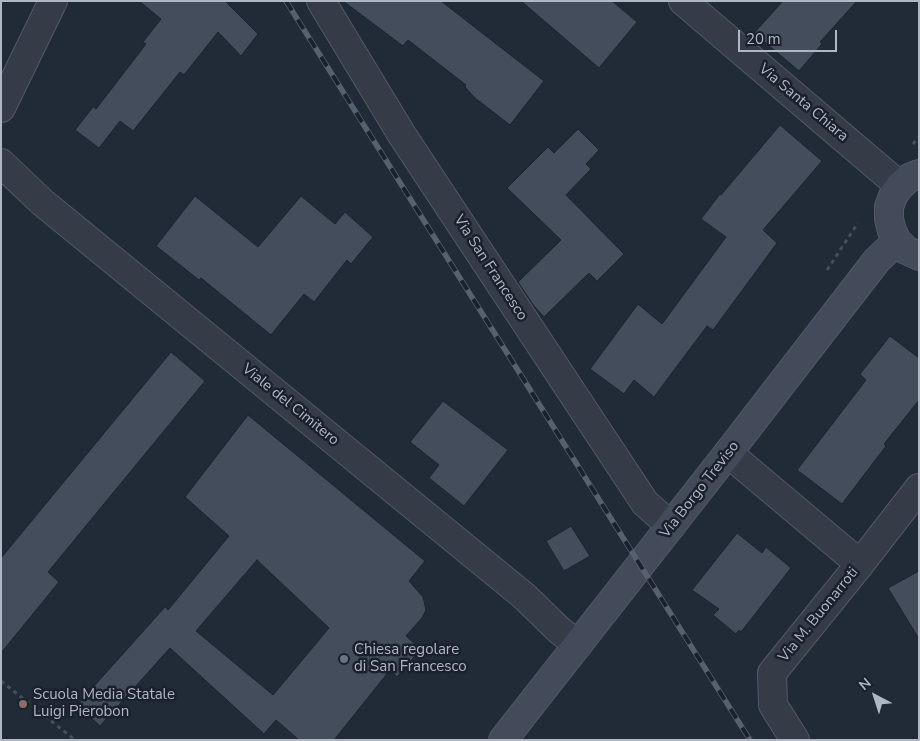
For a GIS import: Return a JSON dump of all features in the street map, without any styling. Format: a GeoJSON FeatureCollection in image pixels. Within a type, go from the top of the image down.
{"type":"FeatureCollection","features":[{"type":"Feature","properties":{"kind":"street"},"geometry":{"type":"LineString","coordinates":[[1,108],[53,1]]}},
{"type":"Feature","properties":{"kind":"street","name":"Via San Francesco"},"geometry":{"type":"LineString","coordinates":[[321,1],[402,135],[645,503],[671,526]]}},
{"type":"Feature","properties":{"kind":"street","name":"Via Santa Chiara"},"geometry":{"type":"LineString","coordinates":[[683,1],[902,178]]}},
{"type":"Feature","properties":{"kind":"street","name":"Viale del Cimitero"},"geometry":{"type":"LineString","coordinates":[[1,163],[42,202],[524,596],[559,630],[578,645]]}},
{"type":"Feature","properties":{"kind":"street","name":"Via Borgo Treviso"},"geometry":{"type":"LineString","coordinates":[[503,740],[877,260],[908,249],[892,231],[889,219],[889,207],[902,178]]}},
{"type":"Feature","properties":{"kind":"street","name":"Via M. Buonarroti"},"geometry":{"type":"LineString","coordinates":[[728,453],[860,564],[772,673],[774,705],[795,740]]}},
{"type":"Feature","properties":{"kind":"street"},"geometry":{"type":"LineString","coordinates":[[860,564],[919,488]]}},
{"type":"Feature","properties":{"kind":"path"},"geometry":{"type":"LineString","coordinates":[[902,178],[919,137]]}},
{"type":"Feature","properties":{"kind":"path"},"geometry":{"type":"LineString","coordinates":[[825,273],[862,216]]}},
{"type":"Feature","properties":{"kind":"path"},"geometry":{"type":"LineString","coordinates":[[1,681],[75,740]]}},
{"type":"Feature","properties":{"kind":"building"},"geometry":{"type":"Polygon","coordinates":[[[139,1],[225,1],[258,34],[241,56],[218,32],[184,75],[180,72],[133,131],[120,121],[99,148],[75,130],[93,107],[96,109],[146,44],[143,42],[161,19],[139,1]]]}},
{"type":"Feature","properties":{"kind":"building"},"geometry":{"type":"Polygon","coordinates":[[[343,1],[441,1],[544,81],[510,125],[475,98],[465,87],[466,85],[408,40],[403,46],[343,1]]]}},
{"type":"Feature","properties":{"kind":"building"},"geometry":{"type":"Polygon","coordinates":[[[521,1],[612,1],[637,22],[599,68],[521,1]]]}},
{"type":"Feature","properties":{"kind":"building"},"geometry":{"type":"Polygon","coordinates":[[[783,1],[857,1],[820,42],[822,44],[799,71],[754,33],[783,1]]]}},
{"type":"Feature","properties":{"kind":"building"},"geometry":{"type":"Polygon","coordinates":[[[780,125],[822,161],[763,230],[777,243],[713,330],[707,326],[654,397],[634,380],[624,394],[590,369],[638,304],[662,324],[726,237],[701,219],[720,194],[780,125]]]}},
{"type":"Feature","properties":{"kind":"building"},"geometry":{"type":"Polygon","coordinates":[[[578,129],[599,150],[586,164],[591,169],[566,195],[624,254],[597,281],[589,273],[544,317],[518,282],[561,240],[507,188],[548,147],[554,153],[578,129]]]}},
{"type":"Feature","properties":{"kind":"building"},"geometry":{"type":"Polygon","coordinates":[[[195,196],[258,247],[301,196],[335,224],[345,212],[373,237],[351,264],[347,260],[314,302],[304,294],[271,335],[201,278],[199,280],[156,246],[195,196]]]}},
{"type":"Feature","properties":{"kind":"building"},"geometry":{"type":"Polygon","coordinates":[[[890,336],[919,358],[919,400],[884,444],[886,446],[842,504],[797,470],[866,380],[860,374],[890,336]]]}},
{"type":"Feature","properties":{"kind":"building"},"geometry":{"type":"Polygon","coordinates":[[[171,352],[205,381],[48,572],[59,582],[1,653],[1,558],[171,352]]]}},
{"type":"Feature","properties":{"kind":"building"},"geometry":{"type":"Polygon","coordinates":[[[443,401],[508,450],[464,506],[429,478],[439,465],[410,442],[443,401]]]}},
{"type":"Feature","properties":{"kind":"building"},"geometry":{"type":"Polygon","coordinates":[[[248,415],[425,561],[409,581],[423,597],[426,610],[422,618],[406,636],[421,649],[397,677],[390,670],[334,740],[299,740],[276,720],[264,734],[170,648],[100,726],[77,705],[165,607],[168,610],[229,536],[185,497],[248,415]],[[257,560],[196,631],[273,695],[329,628],[257,560]]]}},
{"type":"Feature","properties":{"kind":"building"},"geometry":{"type":"Polygon","coordinates":[[[571,526],[590,556],[564,571],[546,541],[571,526]]]}},
{"type":"Feature","properties":{"kind":"building"},"geometry":{"type":"Polygon","coordinates":[[[737,533],[762,553],[766,547],[791,568],[741,632],[739,630],[736,634],[713,615],[719,609],[692,590],[737,533]]]}},
{"type":"Feature","properties":{"kind":"building"},"geometry":{"type":"Polygon","coordinates":[[[919,571],[919,639],[888,588],[919,571]]]}},
{"type":"Feature","properties":{"kind":"railway"},"geometry":{"type":"LineString","coordinates":[[286,1],[750,740]]}},
{"type":"Feature","properties":{"kind":"place","name":"Chiesa regolare di San Francesco"},"geometry":{"type":"Point","coordinates":[344,659]}},
{"type":"Feature","properties":{"kind":"place","name":"Scuola Media Statale Luigi Pierobon"},"geometry":{"type":"Point","coordinates":[23,704]}}]}
